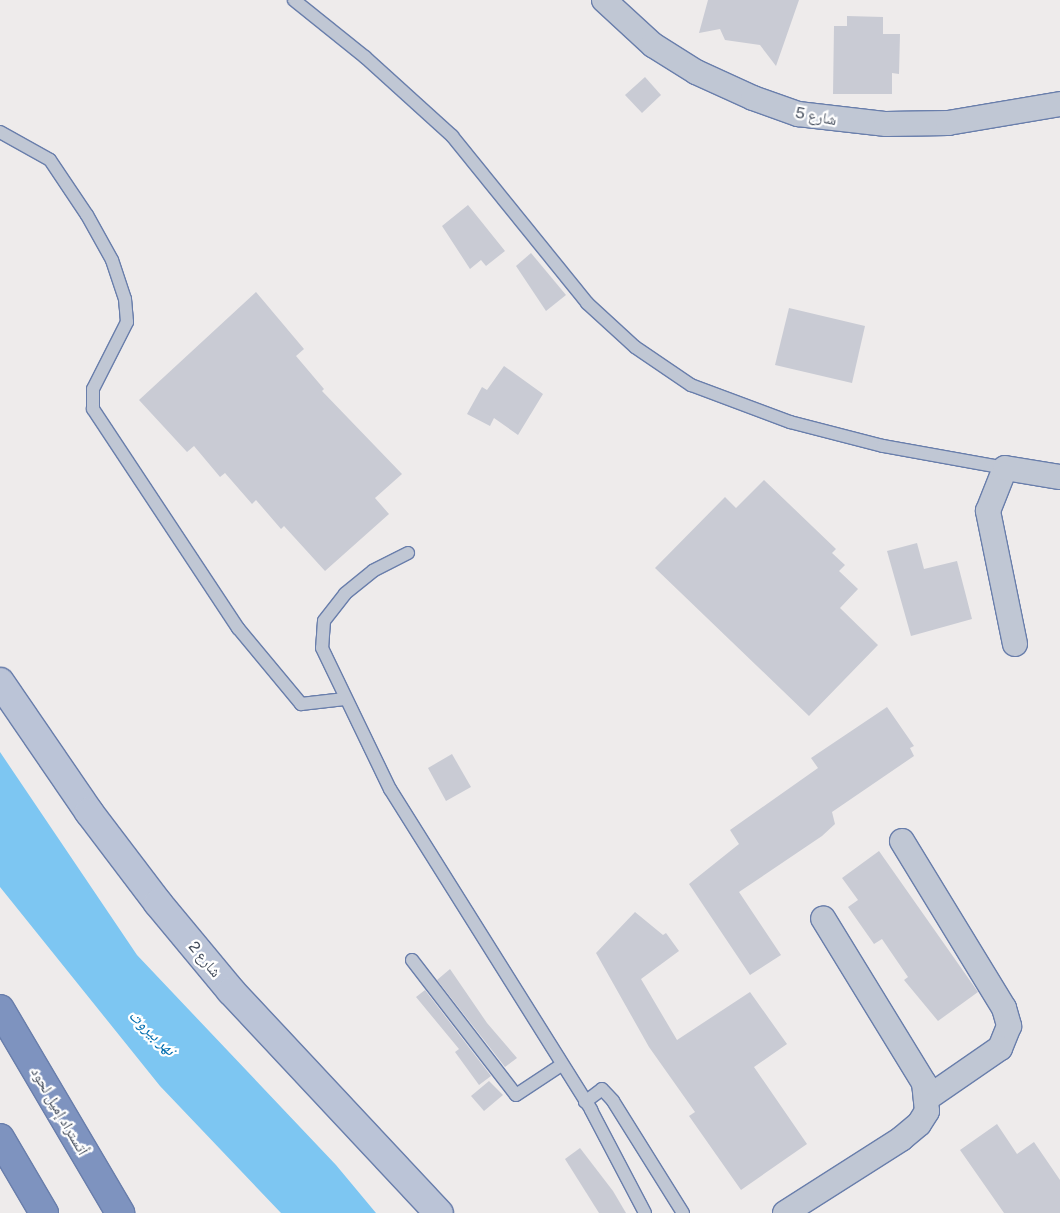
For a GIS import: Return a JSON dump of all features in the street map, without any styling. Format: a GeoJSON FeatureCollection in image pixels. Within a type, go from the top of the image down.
{"type":"FeatureCollection","features":[{"type":"Feature","properties":{"kind":"highway","name":"أتستراد إميل لحود"},"geometry":{"type":"LineString","coordinates":[[0,1010],[120,1213]]}},
{"type":"Feature","properties":{"kind":"highway"},"geometry":{"type":"LineString","coordinates":[[0,1138],[44,1213]]}},
{"type":"Feature","properties":{"kind":"street","name":"شارع 5"},"geometry":{"type":"LineString","coordinates":[[604,0],[653,45],[696,72],[753,98],[798,114],[886,124],[948,123],[1060,104]]}},
{"type":"Feature","properties":{"kind":"street"},"geometry":{"type":"LineString","coordinates":[[1015,644],[988,510],[1005,468],[1060,477]]}},
{"type":"Feature","properties":{"kind":"street","name":"شارع 2"},"geometry":{"type":"LineString","coordinates":[[0,682],[88,812],[158,903],[230,990],[439,1213]]}},
{"type":"Feature","properties":{"kind":"street"},"geometry":{"type":"LineString","coordinates":[[902,841],[1004,1008],[1009,1026],[1000,1048],[929,1097]]}},
{"type":"Feature","properties":{"kind":"street"},"geometry":{"type":"LineString","coordinates":[[785,1213],[901,1139],[919,1124],[927,1111],[929,1097],[924,1083],[823,918]]}},
{"type":"Feature","properties":{"kind":"lane"},"geometry":{"type":"LineString","coordinates":[[294,0],[365,57],[452,136],[587,303],[635,347],[683,380],[790,422],[883,446],[1005,468]]}},
{"type":"Feature","properties":{"kind":"lane"},"geometry":{"type":"LineString","coordinates":[[0,132],[50,160],[87,215],[112,260],[125,298],[127,322],[92,389],[93,409],[238,628],[301,704],[345,699]]}},
{"type":"Feature","properties":{"kind":"lane"},"geometry":{"type":"LineString","coordinates":[[408,553],[373,571],[345,594],[324,622],[322,648],[390,789],[560,1066],[585,1102],[645,1213]]}},
{"type":"Feature","properties":{"kind":"lane"},"geometry":{"type":"LineString","coordinates":[[412,960],[516,1094],[560,1066]]}},
{"type":"Feature","properties":{"kind":"lane"},"geometry":{"type":"LineString","coordinates":[[585,1102],[602,1089],[613,1100],[683,1213]]}},
{"type":"Feature","properties":{"kind":"water","name":"نهر بيروت"},"geometry":{"type":"Polygon","coordinates":[[[0,752],[137,955],[336,1165],[376,1213],[281,1213],[160,1086],[0,887],[0,752]]]}},
{"type":"Feature","properties":{"kind":"building"},"geometry":{"type":"Polygon","coordinates":[[[708,0],[799,0],[776,66],[760,45],[725,40],[720,29],[699,33],[708,0]]]}},
{"type":"Feature","properties":{"kind":"building"},"geometry":{"type":"Polygon","coordinates":[[[847,16],[883,17],[883,34],[900,34],[899,74],[892,73],[892,94],[833,94],[834,26],[847,26],[847,16]]]}},
{"type":"Feature","properties":{"kind":"building"},"geometry":{"type":"Polygon","coordinates":[[[645,77],[661,95],[642,113],[625,95],[645,77]]]}},
{"type":"Feature","properties":{"kind":"building"},"geometry":{"type":"Polygon","coordinates":[[[468,205],[505,251],[486,266],[481,260],[470,269],[442,226],[468,205]]]}},
{"type":"Feature","properties":{"kind":"building"},"geometry":{"type":"Polygon","coordinates":[[[531,253],[566,295],[546,311],[516,266],[531,253]]]}},
{"type":"Feature","properties":{"kind":"building"},"geometry":{"type":"Polygon","coordinates":[[[256,292],[304,349],[296,356],[324,389],[322,391],[402,474],[375,498],[389,514],[325,571],[284,526],[281,529],[256,500],[252,504],[225,473],[220,477],[194,446],[187,452],[139,400],[256,292]]]}},
{"type":"Feature","properties":{"kind":"building"},"geometry":{"type":"Polygon","coordinates":[[[789,308],[865,326],[852,383],[775,365],[789,308]]]}},
{"type":"Feature","properties":{"kind":"building"},"geometry":{"type":"Polygon","coordinates":[[[504,366],[543,394],[518,435],[494,418],[490,426],[467,414],[482,387],[487,390],[504,366]]]}},
{"type":"Feature","properties":{"kind":"building"},"geometry":{"type":"Polygon","coordinates":[[[764,480],[836,549],[832,553],[845,565],[839,571],[858,589],[840,608],[878,645],[809,716],[655,568],[725,497],[736,508],[764,480]]]}},
{"type":"Feature","properties":{"kind":"building"},"geometry":{"type":"Polygon","coordinates":[[[917,543],[924,569],[957,561],[972,619],[911,636],[887,551],[917,543]]]}},
{"type":"Feature","properties":{"kind":"building"},"geometry":{"type":"Polygon","coordinates":[[[887,707],[914,746],[910,748],[914,756],[832,812],[835,824],[822,836],[739,892],[781,955],[750,975],[689,884],[739,844],[730,830],[818,768],[811,758],[887,707]]]}},
{"type":"Feature","properties":{"kind":"building"},"geometry":{"type":"Polygon","coordinates":[[[452,754],[471,787],[446,801],[428,768],[452,754]]]}},
{"type":"Feature","properties":{"kind":"building"},"geometry":{"type":"Polygon","coordinates":[[[879,851],[978,992],[938,1021],[904,980],[908,977],[882,939],[874,944],[848,907],[858,900],[842,878],[879,851]]]}},
{"type":"Feature","properties":{"kind":"building"},"geometry":{"type":"Polygon","coordinates":[[[635,912],[663,935],[666,933],[679,951],[641,979],[677,1040],[750,992],[787,1044],[754,1067],[807,1144],[741,1190],[689,1116],[695,1112],[649,1047],[596,953],[635,912]]]}},
{"type":"Feature","properties":{"kind":"building"},"geometry":{"type":"Polygon","coordinates":[[[450,969],[487,1023],[517,1058],[505,1067],[437,980],[450,969]]]}},
{"type":"Feature","properties":{"kind":"building"},"geometry":{"type":"Polygon","coordinates":[[[425,990],[491,1076],[479,1085],[455,1052],[459,1049],[416,997],[425,990]]]}},
{"type":"Feature","properties":{"kind":"building"},"geometry":{"type":"Polygon","coordinates":[[[489,1081],[503,1095],[484,1111],[471,1096],[489,1081]]]}},
{"type":"Feature","properties":{"kind":"building"},"geometry":{"type":"Polygon","coordinates":[[[997,1124],[1017,1154],[1034,1142],[1060,1180],[1060,1213],[1004,1213],[960,1150],[997,1124]]]}},
{"type":"Feature","properties":{"kind":"building"},"geometry":{"type":"Polygon","coordinates":[[[580,1148],[613,1191],[626,1213],[599,1213],[565,1159],[580,1148]]]}}]}
